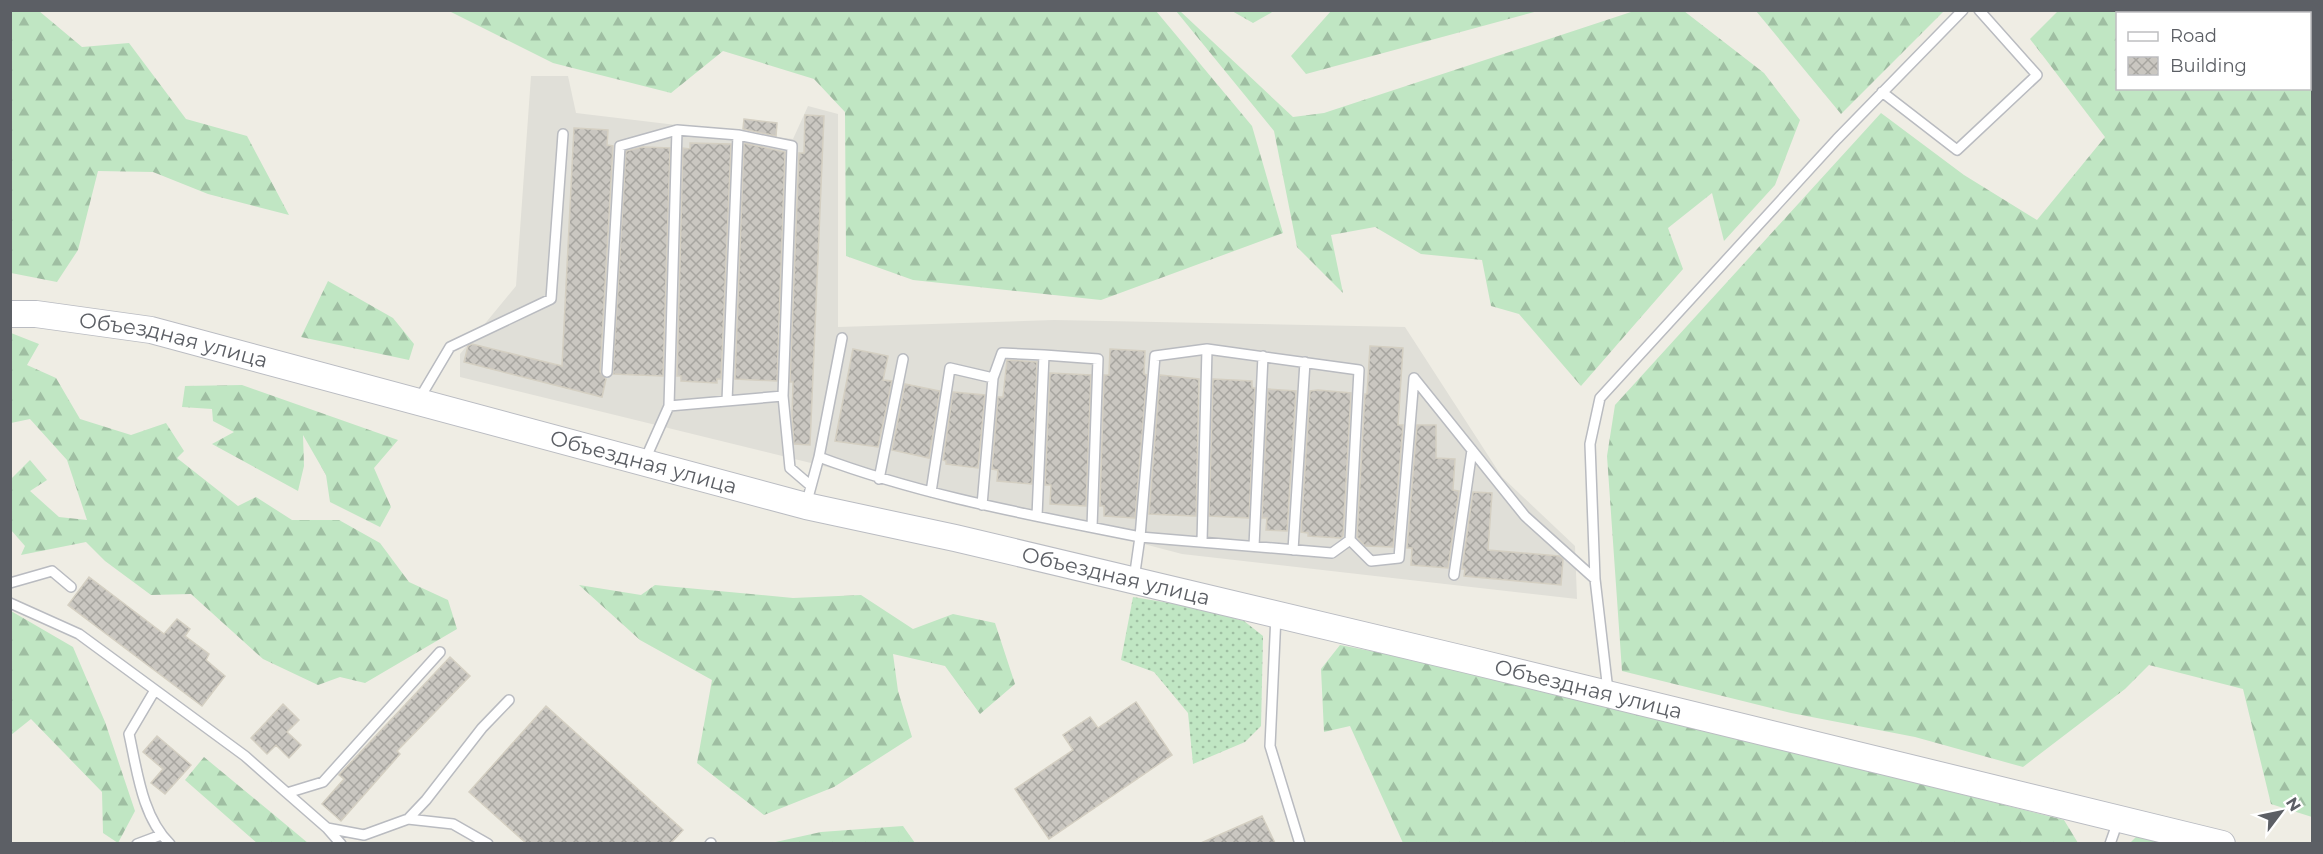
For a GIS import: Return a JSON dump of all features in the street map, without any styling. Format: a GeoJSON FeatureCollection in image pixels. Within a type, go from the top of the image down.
{"type":"FeatureCollection","features":[{"type":"Feature","properties":{"kind":"main road","name":"Объездная улица"},"geometry":{"type":"LineString","coordinates":[[10,314],[36,314],[152,330],[643,464],[809,496],[1134,581],[2222,843]]}},
{"type":"Feature","properties":{"kind":"lane"},"geometry":{"type":"LineString","coordinates":[[1608,695],[1595,579],[1590,444],[1600,398],[1882,92],[1963,10]]}},
{"type":"Feature","properties":{"kind":"lane"},"geometry":{"type":"LineString","coordinates":[[1882,92],[1957,150],[2037,75],[1979,10]]}},
{"type":"Feature","properties":{"kind":"lane"},"geometry":{"type":"LineString","coordinates":[[643,464],[669,406],[677,130]]}},
{"type":"Feature","properties":{"kind":"lane"},"geometry":{"type":"LineString","coordinates":[[607,372],[620,146],[677,130],[738,135],[792,146],[783,396],[790,468],[809,496]]}},
{"type":"Feature","properties":{"kind":"lane"},"geometry":{"type":"LineString","coordinates":[[417,402],[450,347],[551,299],[563,134]]}},
{"type":"Feature","properties":{"kind":"lane"},"geometry":{"type":"LineString","coordinates":[[727,401],[738,135]]}},
{"type":"Feature","properties":{"kind":"lane"},"geometry":{"type":"LineString","coordinates":[[809,496],[819,457],[842,338]]}},
{"type":"Feature","properties":{"kind":"lane"},"geometry":{"type":"LineString","coordinates":[[1134,581],[1140,537],[1155,356],[1207,349],[1359,370],[1350,540],[1371,561],[1399,558],[1414,378],[1525,516],[1595,579]]}},
{"type":"Feature","properties":{"kind":"lane"},"geometry":{"type":"LineString","coordinates":[[1202,542],[1207,349]]}},
{"type":"Feature","properties":{"kind":"lane"},"geometry":{"type":"LineString","coordinates":[[982,505],[993,378],[1002,353],[1098,359],[1092,527]]}},
{"type":"Feature","properties":{"kind":"lane"},"geometry":{"type":"LineString","coordinates":[[1037,516],[1044,355]]}},
{"type":"Feature","properties":{"kind":"lane"},"geometry":{"type":"LineString","coordinates":[[1254,546],[1263,356]]}},
{"type":"Feature","properties":{"kind":"lane"},"geometry":{"type":"LineString","coordinates":[[879,479],[903,359]]}},
{"type":"Feature","properties":{"kind":"lane"},"geometry":{"type":"LineString","coordinates":[[1293,550],[1305,362]]}},
{"type":"Feature","properties":{"kind":"lane"},"geometry":{"type":"LineString","coordinates":[[931,492],[950,368],[993,378]]}},
{"type":"Feature","properties":{"kind":"lane"},"geometry":{"type":"LineString","coordinates":[[669,406],[783,396]]}},
{"type":"Feature","properties":{"kind":"lane"},"geometry":{"type":"LineString","coordinates":[[1455,575],[1472,450]]}},
{"type":"Feature","properties":{"kind":"lane"},"geometry":{"type":"LineString","coordinates":[[819,457],[879,479],[982,505],[1140,537],[1332,553],[1350,540]]}},
{"type":"Feature","properties":{"kind":"lane"},"geometry":{"type":"LineString","coordinates":[[10,583],[52,571],[71,587]]}},
{"type":"Feature","properties":{"kind":"lane"},"geometry":{"type":"LineString","coordinates":[[10,603],[79,634],[245,756],[327,828],[340,843]]}},
{"type":"Feature","properties":{"kind":"lane"},"geometry":{"type":"LineString","coordinates":[[1276,615],[1270,746],[1300,843]]}},
{"type":"Feature","properties":{"kind":"lane"},"geometry":{"type":"LineString","coordinates":[[287,793],[323,782],[440,652]]}},
{"type":"Feature","properties":{"kind":"lane"},"geometry":{"type":"LineString","coordinates":[[155,690],[129,734],[142,791],[161,835],[170,843]]}},
{"type":"Feature","properties":{"kind":"lane"},"geometry":{"type":"LineString","coordinates":[[327,828],[364,835],[408,819],[426,801],[482,728],[509,700]]}},
{"type":"Feature","properties":{"kind":"lane"},"geometry":{"type":"LineString","coordinates":[[408,819],[453,824],[488,843]]}},
{"type":"Feature","properties":{"kind":"lane"},"geometry":{"type":"LineString","coordinates":[[2110,843],[2118,819]]}},
{"type":"Feature","properties":{"kind":"lane"},"geometry":{"type":"LineString","coordinates":[[137,843],[161,835]]}},
{"type":"Feature","properties":{"kind":"shaded area"},"geometry":{"type":"Polygon","coordinates":[[[531,76],[568,76],[576,113],[793,139],[808,106],[838,114],[838,327],[1054,320],[1405,327],[1502,477],[1575,546],[1577,599],[1182,554],[1037,516],[982,505],[460,377],[460,354],[516,286],[531,76]]]}},
{"type":"Feature","properties":{"kind":"green space"},"geometry":{"type":"Polygon","coordinates":[[[10,11],[39,11],[82,47],[129,43],[186,119],[247,136],[289,215],[208,194],[153,172],[98,171],[78,250],[57,282],[11,273],[10,11]]]}},
{"type":"Feature","properties":{"kind":"green space"},"geometry":{"type":"Polygon","coordinates":[[[449,11],[1156,11],[1252,126],[1283,233],[1101,300],[913,280],[846,256],[845,112],[814,79],[723,51],[671,93],[553,63],[449,11]]]}},
{"type":"Feature","properties":{"kind":"green space"},"geometry":{"type":"Polygon","coordinates":[[[1176,11],[1180,11],[1293,117],[1324,113],[1634,11],[1684,11],[1764,73],[1800,120],[1775,185],[1724,241],[1712,193],[1668,228],[1683,269],[1581,386],[1519,314],[1491,306],[1482,260],[1421,254],[1375,227],[1331,235],[1343,293],[1297,247],[1274,131],[1176,11]]]}},
{"type":"Feature","properties":{"kind":"green space"},"geometry":{"type":"Polygon","coordinates":[[[1232,11],[1274,11],[1253,23],[1232,11]]]}},
{"type":"Feature","properties":{"kind":"green space"},"geometry":{"type":"Polygon","coordinates":[[[1331,11],[1538,11],[1306,74],[1291,56],[1331,11]]]}},
{"type":"Feature","properties":{"kind":"green space"},"geometry":{"type":"Polygon","coordinates":[[[1756,11],[1944,11],[1841,114],[1756,11]]]}},
{"type":"Feature","properties":{"kind":"green space"},"geometry":{"type":"Polygon","coordinates":[[[2058,11],[2312,11],[2312,817],[2271,804],[2243,689],[2149,665],[2125,689],[2023,767],[1915,737],[1791,713],[1622,671],[1607,456],[1615,405],[1881,113],[1964,175],[2037,220],[2105,137],[2030,39],[2058,11]]]}},
{"type":"Feature","properties":{"kind":"green space"},"geometry":{"type":"Polygon","coordinates":[[[328,281],[393,318],[414,344],[409,360],[301,337],[328,281]]]}},
{"type":"Feature","properties":{"kind":"green space"},"geometry":{"type":"Polygon","coordinates":[[[11,333],[39,344],[27,365],[56,378],[80,419],[131,435],[166,423],[184,451],[177,458],[238,506],[256,497],[292,520],[339,520],[380,543],[409,582],[448,600],[457,629],[365,683],[340,677],[318,685],[263,659],[191,594],[151,595],[105,561],[86,542],[21,555],[25,546],[11,530],[11,479],[30,460],[47,480],[30,491],[59,517],[87,520],[67,460],[30,419],[11,423],[11,333]]]}},
{"type":"Feature","properties":{"kind":"green space"},"geometry":{"type":"Polygon","coordinates":[[[242,385],[398,440],[374,468],[391,507],[380,527],[330,502],[326,475],[303,435],[304,466],[298,491],[212,444],[234,432],[213,421],[212,409],[182,407],[185,386],[242,385]]]}},
{"type":"Feature","properties":{"kind":"green space"},"geometry":{"type":"Polygon","coordinates":[[[579,585],[641,595],[655,585],[793,598],[861,595],[913,629],[953,614],[995,623],[1015,684],[980,714],[945,666],[893,654],[898,691],[912,737],[834,787],[764,815],[697,763],[712,680],[640,640],[579,585]]]}},
{"type":"Feature","properties":{"kind":"green space"},"geometry":{"type":"Polygon","coordinates":[[[1133,597],[1188,606],[1244,621],[1263,636],[1261,726],[1245,742],[1193,764],[1188,713],[1154,672],[1121,660],[1133,597]]]}},
{"type":"Feature","properties":{"kind":"green space"},"geometry":{"type":"Polygon","coordinates":[[[11,611],[73,647],[105,722],[135,811],[118,843],[103,833],[102,792],[31,719],[11,735],[11,611]]]}},
{"type":"Feature","properties":{"kind":"green space"},"geometry":{"type":"Polygon","coordinates":[[[1340,645],[1479,672],[2064,820],[2078,843],[1403,843],[1350,726],[1324,732],[1321,669],[1340,645]]]}},
{"type":"Feature","properties":{"kind":"green space"},"geometry":{"type":"Polygon","coordinates":[[[204,757],[308,843],[257,843],[185,780],[204,757]]]}},
{"type":"Feature","properties":{"kind":"green space"},"geometry":{"type":"Polygon","coordinates":[[[903,826],[915,843],[771,843],[821,832],[903,826]]]}},
{"type":"Feature","properties":{"kind":"green space"},"geometry":{"type":"Polygon","coordinates":[[[2147,826],[2206,844],[2129,844],[2147,826]]]}},
{"type":"Feature","properties":{"kind":"building"},"geometry":{"type":"Polygon","coordinates":[[[805,115],[824,116],[810,445],[794,444],[793,382],[790,382],[799,153],[804,153],[805,115]]]}},
{"type":"Feature","properties":{"kind":"building"},"geometry":{"type":"Polygon","coordinates":[[[744,119],[777,123],[776,136],[743,129],[744,119]]]}},
{"type":"Feature","properties":{"kind":"building"},"geometry":{"type":"Polygon","coordinates":[[[574,128],[608,130],[607,145],[613,146],[600,372],[606,379],[602,397],[464,362],[468,346],[472,344],[562,366],[574,128]]]}},
{"type":"Feature","properties":{"kind":"building"},"geometry":{"type":"Polygon","coordinates":[[[690,143],[731,144],[721,379],[717,379],[717,383],[681,381],[681,376],[677,376],[683,148],[690,149],[690,143]]]}},
{"type":"Feature","properties":{"kind":"building"},"geometry":{"type":"Polygon","coordinates":[[[744,143],[785,152],[777,381],[735,379],[744,143]]]}},
{"type":"Feature","properties":{"kind":"building"},"geometry":{"type":"Polygon","coordinates":[[[643,147],[670,148],[663,376],[613,374],[626,151],[643,147]]]}},
{"type":"Feature","properties":{"kind":"building"},"geometry":{"type":"Polygon","coordinates":[[[1370,346],[1403,348],[1398,425],[1403,425],[1393,547],[1365,546],[1357,537],[1370,346]]]}},
{"type":"Feature","properties":{"kind":"building"},"geometry":{"type":"Polygon","coordinates":[[[853,349],[888,356],[883,380],[892,381],[878,447],[835,441],[853,349]]]}},
{"type":"Feature","properties":{"kind":"building"},"geometry":{"type":"Polygon","coordinates":[[[1110,349],[1145,351],[1144,374],[1147,375],[1135,518],[1104,516],[1104,506],[1100,506],[1104,375],[1109,375],[1110,349]]]}},
{"type":"Feature","properties":{"kind":"building"},"geometry":{"type":"Polygon","coordinates":[[[1007,360],[1037,362],[1032,484],[997,481],[998,470],[992,469],[998,397],[1003,397],[1007,360]]]}},
{"type":"Feature","properties":{"kind":"building"},"geometry":{"type":"Polygon","coordinates":[[[1050,373],[1091,375],[1086,506],[1050,504],[1051,485],[1045,485],[1050,373]]]}},
{"type":"Feature","properties":{"kind":"building"},"geometry":{"type":"Polygon","coordinates":[[[1160,375],[1199,379],[1196,516],[1149,514],[1160,375]]]}},
{"type":"Feature","properties":{"kind":"building"},"geometry":{"type":"Polygon","coordinates":[[[1213,379],[1252,381],[1252,388],[1255,388],[1249,518],[1209,516],[1213,379]]]}},
{"type":"Feature","properties":{"kind":"building"},"geometry":{"type":"Polygon","coordinates":[[[905,384],[940,391],[929,458],[892,450],[905,384]]]}},
{"type":"Feature","properties":{"kind":"building"},"geometry":{"type":"Polygon","coordinates":[[[1268,389],[1296,391],[1287,531],[1266,530],[1267,518],[1262,518],[1268,389]]]}},
{"type":"Feature","properties":{"kind":"building"},"geometry":{"type":"Polygon","coordinates":[[[1310,391],[1351,393],[1343,536],[1341,538],[1308,536],[1308,533],[1301,532],[1310,391]]]}},
{"type":"Feature","properties":{"kind":"building"},"geometry":{"type":"Polygon","coordinates":[[[953,392],[985,395],[978,468],[946,464],[943,460],[953,392]]]}},
{"type":"Feature","properties":{"kind":"building"},"geometry":{"type":"Polygon","coordinates":[[[1417,425],[1436,425],[1436,458],[1455,459],[1453,490],[1459,491],[1448,568],[1411,565],[1412,548],[1407,548],[1417,425]]]}},
{"type":"Feature","properties":{"kind":"building"},"geometry":{"type":"Polygon","coordinates":[[[1473,492],[1492,493],[1488,550],[1559,556],[1563,559],[1561,585],[1464,576],[1465,569],[1462,569],[1473,492]]]}},
{"type":"Feature","properties":{"kind":"building"},"geometry":{"type":"Polygon","coordinates":[[[89,577],[164,634],[177,619],[190,629],[185,636],[209,654],[206,660],[225,676],[202,706],[68,605],[89,577]]]}},
{"type":"Feature","properties":{"kind":"building"},"geometry":{"type":"Polygon","coordinates":[[[450,657],[470,676],[397,751],[400,754],[341,821],[322,804],[344,779],[339,775],[450,657]]]}},
{"type":"Feature","properties":{"kind":"building"},"geometry":{"type":"Polygon","coordinates":[[[1136,702],[1172,755],[1049,839],[1015,789],[1073,750],[1063,735],[1090,717],[1098,728],[1136,702]]]}},
{"type":"Feature","properties":{"kind":"building"},"geometry":{"type":"Polygon","coordinates":[[[283,704],[299,720],[287,732],[301,745],[289,758],[276,745],[267,754],[251,738],[283,704]]]}},
{"type":"Feature","properties":{"kind":"building"},"geometry":{"type":"Polygon","coordinates":[[[546,706],[683,830],[671,843],[526,843],[469,792],[546,706]]]}},
{"type":"Feature","properties":{"kind":"building"},"geometry":{"type":"Polygon","coordinates":[[[157,736],[191,765],[165,794],[151,783],[163,769],[143,752],[157,736]]]}},
{"type":"Feature","properties":{"kind":"building"},"geometry":{"type":"Polygon","coordinates":[[[1262,816],[1275,843],[1201,843],[1262,816]]]}}]}
